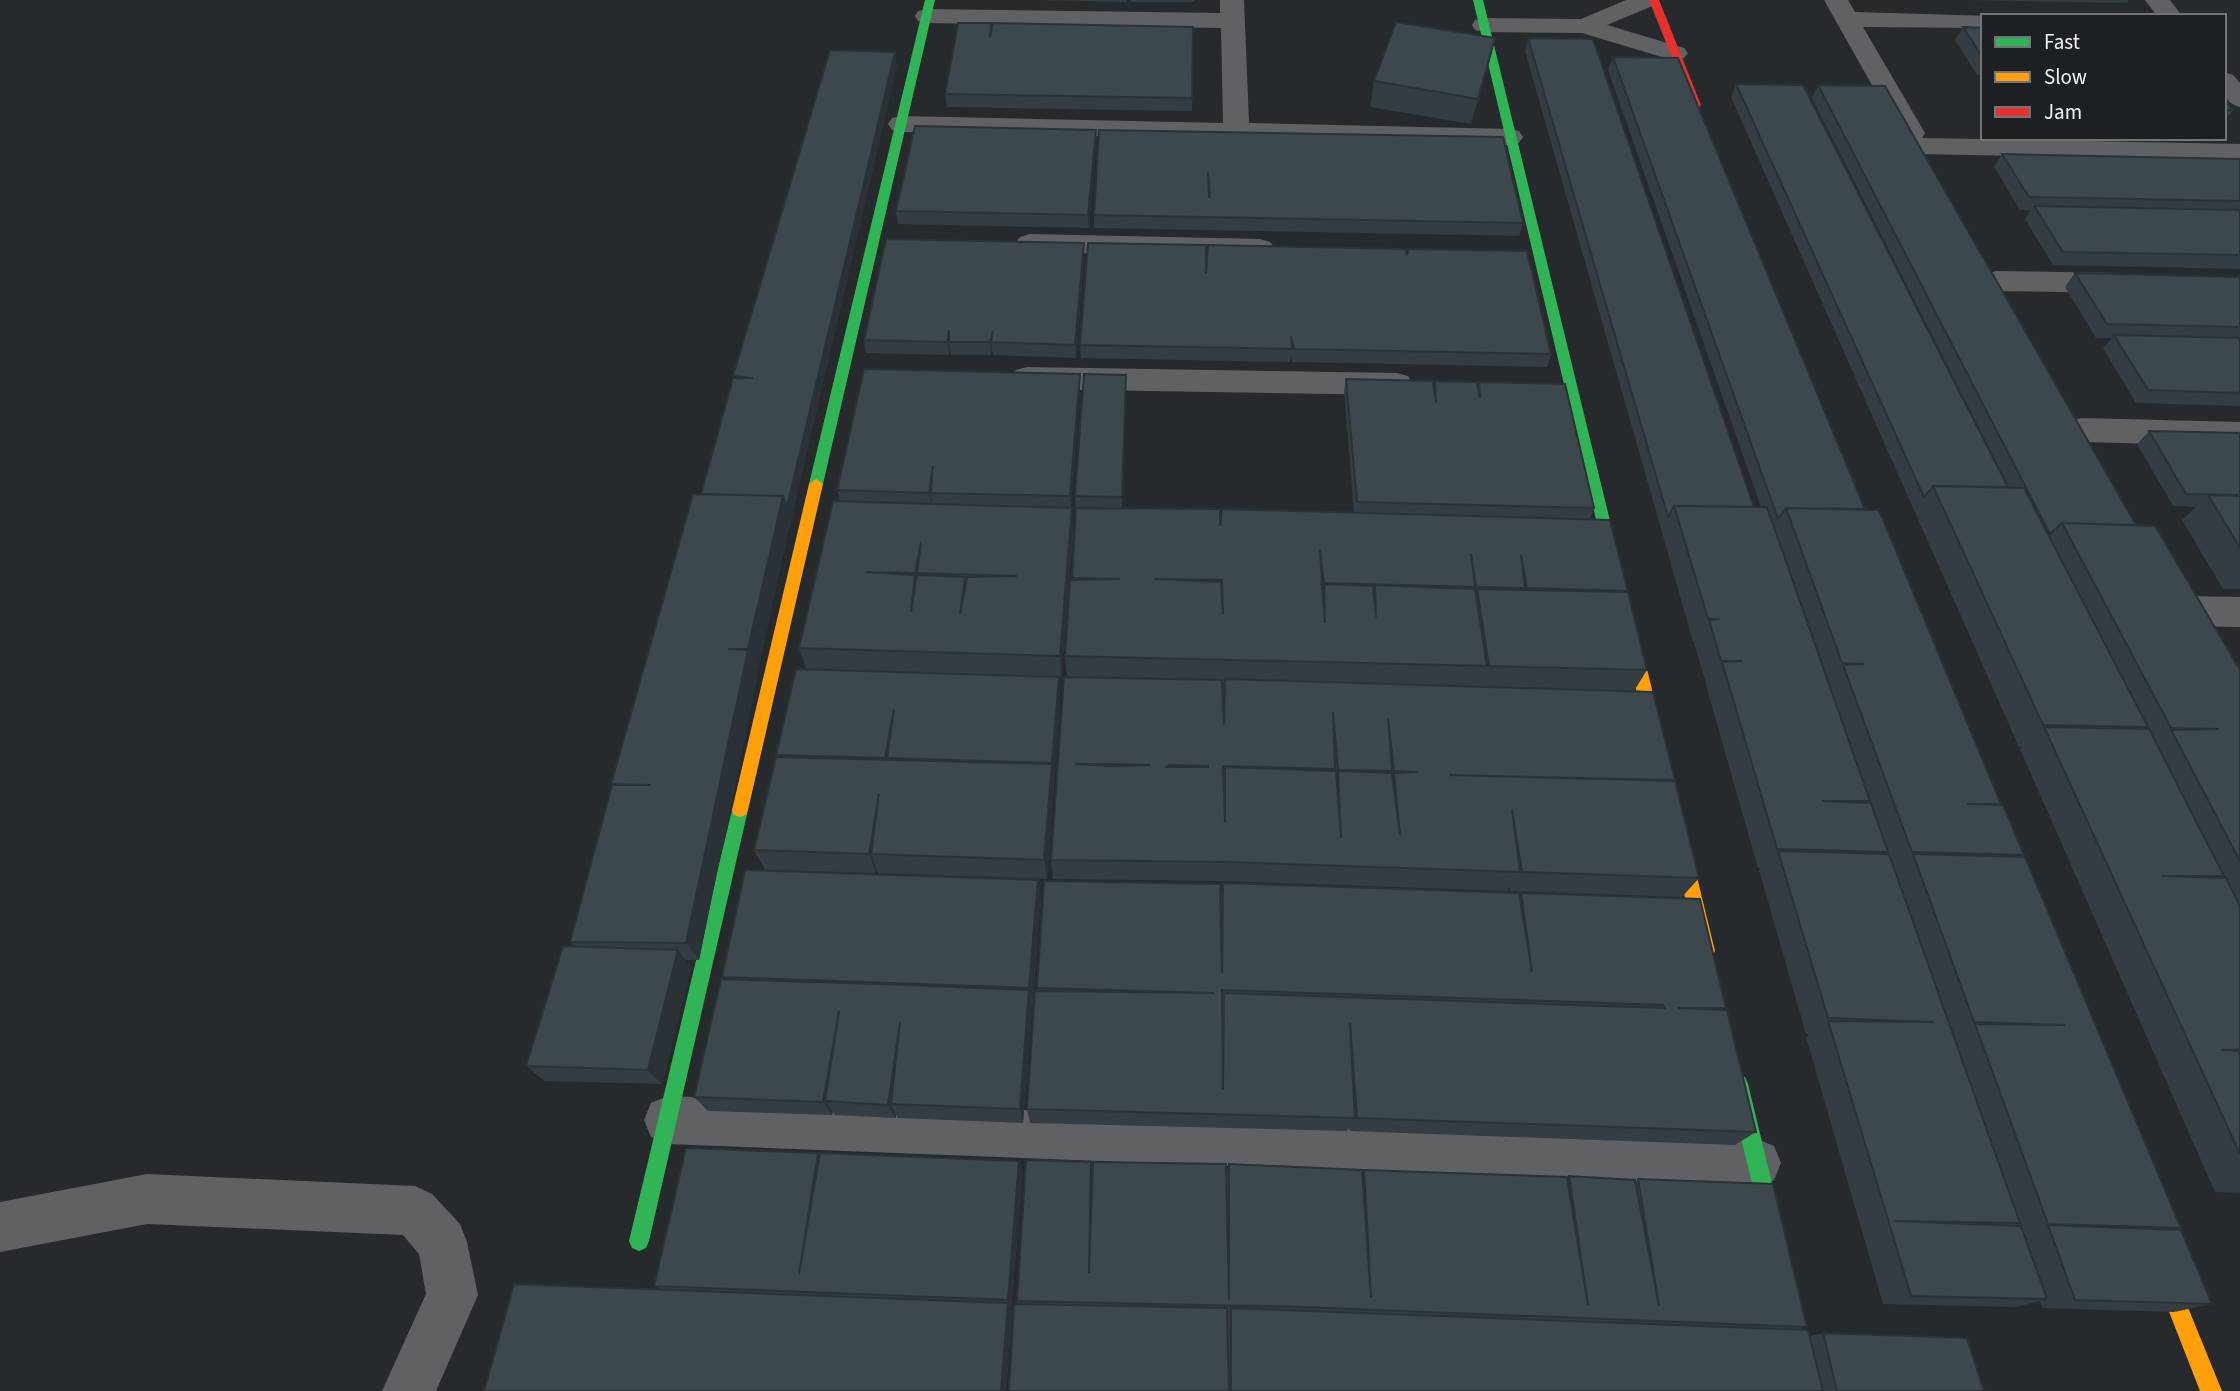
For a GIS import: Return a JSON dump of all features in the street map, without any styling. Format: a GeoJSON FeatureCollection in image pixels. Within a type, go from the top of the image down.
{"type":"FeatureCollection","features":[{"type":"Feature","properties":{"kind":"street"},"geometry":{"type":"LineString","coordinates":[[1478,0],[1510,137],[1525,253],[1591,528],[1618,582]]}},
{"type":"Feature","properties":{"kind":"street"},"geometry":{"type":"LineString","coordinates":[[1584,26],[1647,0]]}},
{"type":"Feature","properties":{"kind":"street"},"geometry":{"type":"LineString","coordinates":[[1654,0],[1701,118]]}},
{"type":"Feature","properties":{"kind":"street"},"geometry":{"type":"LineString","coordinates":[[2157,0],[2168,14]]}},
{"type":"Feature","properties":{"kind":"street"},"geometry":{"type":"LineString","coordinates":[[639,1241],[724,878],[786,678],[826,509],[888,241],[901,124],[929,8],[1232,10],[1236,131]]}},
{"type":"Feature","properties":{"kind":"street"},"geometry":{"type":"LineString","coordinates":[[1841,9],[1981,21]]}},
{"type":"Feature","properties":{"kind":"street"},"geometry":{"type":"LineString","coordinates":[[1841,9],[1938,180]]}},
{"type":"Feature","properties":{"kind":"street"},"geometry":{"type":"LineString","coordinates":[[1484,25],[1584,26],[1675,53]]}},
{"type":"Feature","properties":{"kind":"street"},"geometry":{"type":"LineString","coordinates":[[2226,82],[2240,99]]}},
{"type":"Feature","properties":{"kind":"street"},"geometry":{"type":"LineString","coordinates":[[901,124],[1510,137]]}},
{"type":"Feature","properties":{"kind":"street"},"geometry":{"type":"LineString","coordinates":[[1919,146],[2240,152]]}},
{"type":"Feature","properties":{"kind":"street"},"geometry":{"type":"LineString","coordinates":[[999,243],[1290,248]]}},
{"type":"Feature","properties":{"kind":"street"},"geometry":{"type":"LineString","coordinates":[[2015,315],[1989,269],[2145,283]]}},
{"type":"Feature","properties":{"kind":"street"},"geometry":{"type":"LineString","coordinates":[[993,378],[1420,384]]}},
{"type":"Feature","properties":{"kind":"street"},"geometry":{"type":"LineString","coordinates":[[2081,430],[2240,434]]}},
{"type":"Feature","properties":{"kind":"street"},"geometry":{"type":"LineString","coordinates":[[2203,644],[2177,599],[2240,612]]}},
{"type":"Feature","properties":{"kind":"street"},"geometry":{"type":"LineString","coordinates":[[1624,608],[1660,756]]}},
{"type":"Feature","properties":{"kind":"street"},"geometry":{"type":"LineString","coordinates":[[1605,700],[1646,701]]}},
{"type":"Feature","properties":{"kind":"street"},"geometry":{"type":"LineString","coordinates":[[1676,824],[1712,973]]}},
{"type":"Feature","properties":{"kind":"street"},"geometry":{"type":"LineString","coordinates":[[724,878],[766,879]]}},
{"type":"Feature","properties":{"kind":"street"},"geometry":{"type":"LineString","coordinates":[[1654,904],[1695,905]]}},
{"type":"Feature","properties":{"kind":"street"},"geometry":{"type":"LineString","coordinates":[[1734,1068],[1779,1256]]}},
{"type":"Feature","properties":{"kind":"street"},"geometry":{"type":"LineString","coordinates":[[668,1120],[1757,1163]]}},
{"type":"Feature","properties":{"kind":"street"},"geometry":{"type":"LineString","coordinates":[[0,1227],[147,1199],[415,1211],[442,1242],[452,1295],[409,1391]]}},
{"type":"Feature","properties":{"kind":"street"},"geometry":{"type":"LineString","coordinates":[[2154,1248],[2211,1391]]}},
{"type":"Feature","properties":{"kind":"building"},"geometry":{"type":"Polygon","coordinates":[[[1396,22],[1495,38],[1478,99],[1374,81],[1396,22]]]}},
{"type":"Feature","properties":{"kind":"building"},"geometry":{"type":"Polygon","coordinates":[[[958,23],[991,23],[990,37],[993,23],[1193,27],[1192,98],[945,94],[958,23]]]}},
{"type":"Feature","properties":{"kind":"building"},"geometry":{"type":"Polygon","coordinates":[[[1963,27],[1981,28],[1981,55],[1963,27]]]}},
{"type":"Feature","properties":{"kind":"building"},"geometry":{"type":"Polygon","coordinates":[[[1528,38],[1593,39],[1754,507],[1674,506],[1668,517],[1528,38]]]}},
{"type":"Feature","properties":{"kind":"building"},"geometry":{"type":"Polygon","coordinates":[[[830,50],[895,52],[787,507],[783,496],[701,494],[733,378],[753,378],[733,376],[830,50]]]}},
{"type":"Feature","properties":{"kind":"building"},"geometry":{"type":"Polygon","coordinates":[[[1613,57],[1678,58],[1865,509],[1786,508],[1778,519],[1613,57]]]}},
{"type":"Feature","properties":{"kind":"building"},"geometry":{"type":"Polygon","coordinates":[[[1736,84],[1803,85],[2008,487],[1933,486],[1924,497],[1736,84]]]}},
{"type":"Feature","properties":{"kind":"building"},"geometry":{"type":"Polygon","coordinates":[[[1818,85],[1885,86],[2136,525],[2062,523],[2050,534],[1818,85]]]}},
{"type":"Feature","properties":{"kind":"building"},"geometry":{"type":"Polygon","coordinates":[[[915,126],[1096,130],[1088,215],[896,211],[915,126]]]}},
{"type":"Feature","properties":{"kind":"building"},"geometry":{"type":"Polygon","coordinates":[[[1099,130],[1503,137],[1523,223],[1094,215],[1099,130]]]}},
{"type":"Feature","properties":{"kind":"building"},"geometry":{"type":"Polygon","coordinates":[[[2002,154],[2240,159],[2240,201],[2029,197],[2002,154]]]}},
{"type":"Feature","properties":{"kind":"building"},"geometry":{"type":"Polygon","coordinates":[[[2034,206],[2240,210],[2240,255],[2063,252],[2034,206]]]}},
{"type":"Feature","properties":{"kind":"building"},"geometry":{"type":"Polygon","coordinates":[[[886,239],[1084,243],[1075,345],[991,342],[993,331],[990,342],[949,342],[949,330],[947,342],[864,340],[886,239]]]}},
{"type":"Feature","properties":{"kind":"building"},"geometry":{"type":"Polygon","coordinates":[[[1088,243],[1206,245],[1206,274],[1208,245],[1406,249],[1407,255],[1408,249],[1527,251],[1551,354],[1294,349],[1291,336],[1292,349],[1080,345],[1088,243]]]}},
{"type":"Feature","properties":{"kind":"building"},"geometry":{"type":"Polygon","coordinates":[[[2075,273],[2240,277],[2240,327],[2107,324],[2075,273]]]}},
{"type":"Feature","properties":{"kind":"building"},"geometry":{"type":"Polygon","coordinates":[[[2114,335],[2240,338],[2240,393],[2148,390],[2114,335]]]}},
{"type":"Feature","properties":{"kind":"building"},"geometry":{"type":"Polygon","coordinates":[[[864,369],[1080,374],[1070,496],[931,493],[933,466],[929,493],[837,490],[864,369]]]}},
{"type":"Feature","properties":{"kind":"building"},"geometry":{"type":"Polygon","coordinates":[[[1084,374],[1126,375],[1122,497],[1075,496],[1084,374]]]}},
{"type":"Feature","properties":{"kind":"building"},"geometry":{"type":"Polygon","coordinates":[[[1346,379],[1433,381],[1436,403],[1435,381],[1477,382],[1480,398],[1479,382],[1565,384],[1594,508],[1357,502],[1346,379]]]}},
{"type":"Feature","properties":{"kind":"building"},"geometry":{"type":"Polygon","coordinates":[[[2149,431],[2240,433],[2240,495],[2186,494],[2149,431]]]}},
{"type":"Feature","properties":{"kind":"building"},"geometry":{"type":"Polygon","coordinates":[[[1933,486],[2024,488],[2148,727],[2043,725],[1933,486]]]}},
{"type":"Feature","properties":{"kind":"building"},"geometry":{"type":"Polygon","coordinates":[[[693,494],[783,496],[748,649],[728,649],[748,650],[686,943],[570,942],[612,785],[651,785],[611,784],[693,494]]]}},
{"type":"Feature","properties":{"kind":"building"},"geometry":{"type":"Polygon","coordinates":[[[2208,495],[2240,496],[2240,548],[2208,495]]]}},
{"type":"Feature","properties":{"kind":"building"},"geometry":{"type":"Polygon","coordinates":[[[833,501],[1072,508],[1060,656],[799,648],[833,501]],[[921,542],[915,573],[866,572],[915,575],[911,612],[917,575],[965,577],[960,614],[967,577],[1017,576],[917,573],[921,542]]]}},
{"type":"Feature","properties":{"kind":"building"},"geometry":{"type":"Polygon","coordinates":[[[1674,506],[1767,507],[1870,801],[1822,801],[1871,803],[1888,852],[1777,849],[1722,662],[1743,661],[1721,661],[1709,620],[1720,619],[1708,619],[1674,506]]]}},
{"type":"Feature","properties":{"kind":"building"},"geometry":{"type":"Polygon","coordinates":[[[1076,508],[1220,509],[1220,526],[1222,509],[1610,520],[1628,591],[1527,588],[1521,555],[1525,588],[1476,587],[1471,554],[1475,587],[1324,583],[1320,550],[1320,584],[1325,623],[1324,584],[1373,586],[1376,617],[1375,585],[1475,589],[1487,666],[1065,656],[1070,580],[1120,579],[1072,578],[1076,508]],[[1154,579],[1221,582],[1223,614],[1222,580],[1154,579]]]}},
{"type":"Feature","properties":{"kind":"building"},"geometry":{"type":"Polygon","coordinates":[[[1786,508],[1879,510],[2001,804],[1967,804],[2003,805],[2024,855],[1912,852],[1843,665],[1864,664],[1842,663],[1786,508]]]}},
{"type":"Feature","properties":{"kind":"building"},"geometry":{"type":"Polygon","coordinates":[[[2062,523],[2155,526],[2240,670],[2240,861],[2171,730],[2219,729],[2171,728],[2062,523]]]}},
{"type":"Feature","properties":{"kind":"building"},"geometry":{"type":"Polygon","coordinates":[[[1477,589],[1628,592],[1647,670],[1489,666],[1477,589]]]}},
{"type":"Feature","properties":{"kind":"building"},"geometry":{"type":"Polygon","coordinates":[[[796,669],[1059,677],[1052,763],[887,758],[894,709],[885,758],[776,755],[796,669]]]}},
{"type":"Feature","properties":{"kind":"building"},"geometry":{"type":"Polygon","coordinates":[[[1064,677],[1222,680],[1224,725],[1225,679],[1653,692],[1675,780],[1449,775],[1675,781],[1699,878],[1522,872],[1512,810],[1520,872],[1226,862],[1051,860],[1064,677]],[[1333,712],[1335,769],[1223,766],[1225,822],[1225,767],[1336,771],[1341,838],[1338,771],[1392,773],[1400,835],[1394,773],[1418,772],[1394,771],[1388,718],[1392,771],[1338,770],[1333,712]],[[1075,764],[1113,766],[1151,765],[1113,764],[1075,764]],[[1169,765],[1167,767],[1208,767],[1208,766],[1169,765]]]}},
{"type":"Feature","properties":{"kind":"building"},"geometry":{"type":"Polygon","coordinates":[[[2044,727],[2149,729],[2224,876],[2162,876],[2226,878],[2240,906],[2240,1050],[2221,1050],[2240,1051],[2240,1154],[2044,727]]]}},
{"type":"Feature","properties":{"kind":"building"},"geometry":{"type":"Polygon","coordinates":[[[776,757],[1052,764],[1044,860],[871,854],[879,794],[869,854],[754,850],[776,757]]]}},
{"type":"Feature","properties":{"kind":"building"},"geometry":{"type":"Polygon","coordinates":[[[1778,851],[1889,854],[2020,1223],[1895,1221],[2021,1226],[2047,1299],[1911,1296],[1828,1021],[1934,1022],[1828,1018],[1778,851]]]}},
{"type":"Feature","properties":{"kind":"building"},"geometry":{"type":"Polygon","coordinates":[[[1913,854],[2025,857],[2181,1228],[2048,1224],[1975,1024],[2065,1025],[1974,1022],[1913,854]]]}},
{"type":"Feature","properties":{"kind":"building"},"geometry":{"type":"Polygon","coordinates":[[[745,870],[1038,880],[1029,988],[722,977],[745,870]]]}},
{"type":"Feature","properties":{"kind":"building"},"geometry":{"type":"Polygon","coordinates":[[[1044,881],[1220,884],[1222,973],[1223,883],[1519,893],[1532,972],[1521,893],[1700,899],[1726,1008],[1678,1008],[1727,1010],[1756,1132],[1357,1118],[1350,1023],[1355,1118],[1027,1109],[1035,991],[1214,993],[1037,988],[1044,881]],[[1222,990],[1223,1090],[1224,993],[1664,1008],[1663,1005],[1222,990]]]}},
{"type":"Feature","properties":{"kind":"building"},"geometry":{"type":"Polygon","coordinates":[[[563,946],[678,950],[648,1070],[526,1066],[563,946]]]}},
{"type":"Feature","properties":{"kind":"building"},"geometry":{"type":"Polygon","coordinates":[[[721,979],[1029,990],[1020,1109],[891,1104],[900,1022],[888,1105],[825,1101],[839,1011],[823,1102],[694,1097],[721,979]]]}},
{"type":"Feature","properties":{"kind":"building"},"geometry":{"type":"Polygon","coordinates":[[[686,1148],[818,1153],[799,1274],[820,1153],[1019,1161],[1008,1300],[654,1286],[686,1148]]]}},
{"type":"Feature","properties":{"kind":"building"},"geometry":{"type":"Polygon","coordinates":[[[1026,1160],[1091,1162],[1089,1273],[1093,1162],[1226,1164],[1229,1300],[1229,1164],[1362,1170],[1371,1297],[1364,1170],[1567,1177],[1588,1305],[1569,1176],[1635,1180],[1659,1306],[1638,1179],[1773,1184],[1807,1327],[1301,1307],[1017,1301],[1026,1160]]]}},
{"type":"Feature","properties":{"kind":"building"},"geometry":{"type":"Polygon","coordinates":[[[2048,1225],[2181,1230],[2212,1304],[2075,1300],[2048,1225]]]}},
{"type":"Feature","properties":{"kind":"building"},"geometry":{"type":"Polygon","coordinates":[[[514,1284],[1008,1303],[1001,1391],[484,1391],[514,1284]]]}},
{"type":"Feature","properties":{"kind":"building"},"geometry":{"type":"Polygon","coordinates":[[[1014,1304],[1227,1308],[1229,1391],[1009,1391],[1014,1304]]]}},
{"type":"Feature","properties":{"kind":"building"},"geometry":{"type":"Polygon","coordinates":[[[1231,1308],[1808,1330],[1823,1391],[1231,1391],[1231,1308]]]}},
{"type":"Feature","properties":{"kind":"building"},"geometry":{"type":"Polygon","coordinates":[[[1823,1333],[1967,1338],[1984,1391],[1837,1391],[1823,1333]]]}},
{"type":"Feature","properties":{"kind":"traffic: fast"},"geometry":{"type":"LineString","coordinates":[[816,484],[930,0]]}},
{"type":"Feature","properties":{"kind":"traffic: fast"},"geometry":{"type":"LineString","coordinates":[[1478,0],[1615,570]]}},
{"type":"Feature","properties":{"kind":"traffic: fast"},"geometry":{"type":"LineString","coordinates":[[639,1241],[740,810]]}},
{"type":"Feature","properties":{"kind":"traffic: fast"},"geometry":{"type":"LineString","coordinates":[[1738,1084],[1774,1233]]}},
{"type":"Feature","properties":{"kind":"traffic: slow"},"geometry":{"type":"LineString","coordinates":[[740,810],[816,484]]}},
{"type":"Feature","properties":{"kind":"traffic: slow"},"geometry":{"type":"LineString","coordinates":[[1629,628],[1657,743]]}},
{"type":"Feature","properties":{"kind":"traffic: slow"},"geometry":{"type":"LineString","coordinates":[[1679,836],[1706,951]]}},
{"type":"Feature","properties":{"kind":"traffic: slow"},"geometry":{"type":"LineString","coordinates":[[2160,1263],[2211,1391]]}},
{"type":"Feature","properties":{"kind":"traffic: jam"},"geometry":{"type":"LineString","coordinates":[[1654,0],[1696,105]]}}]}
